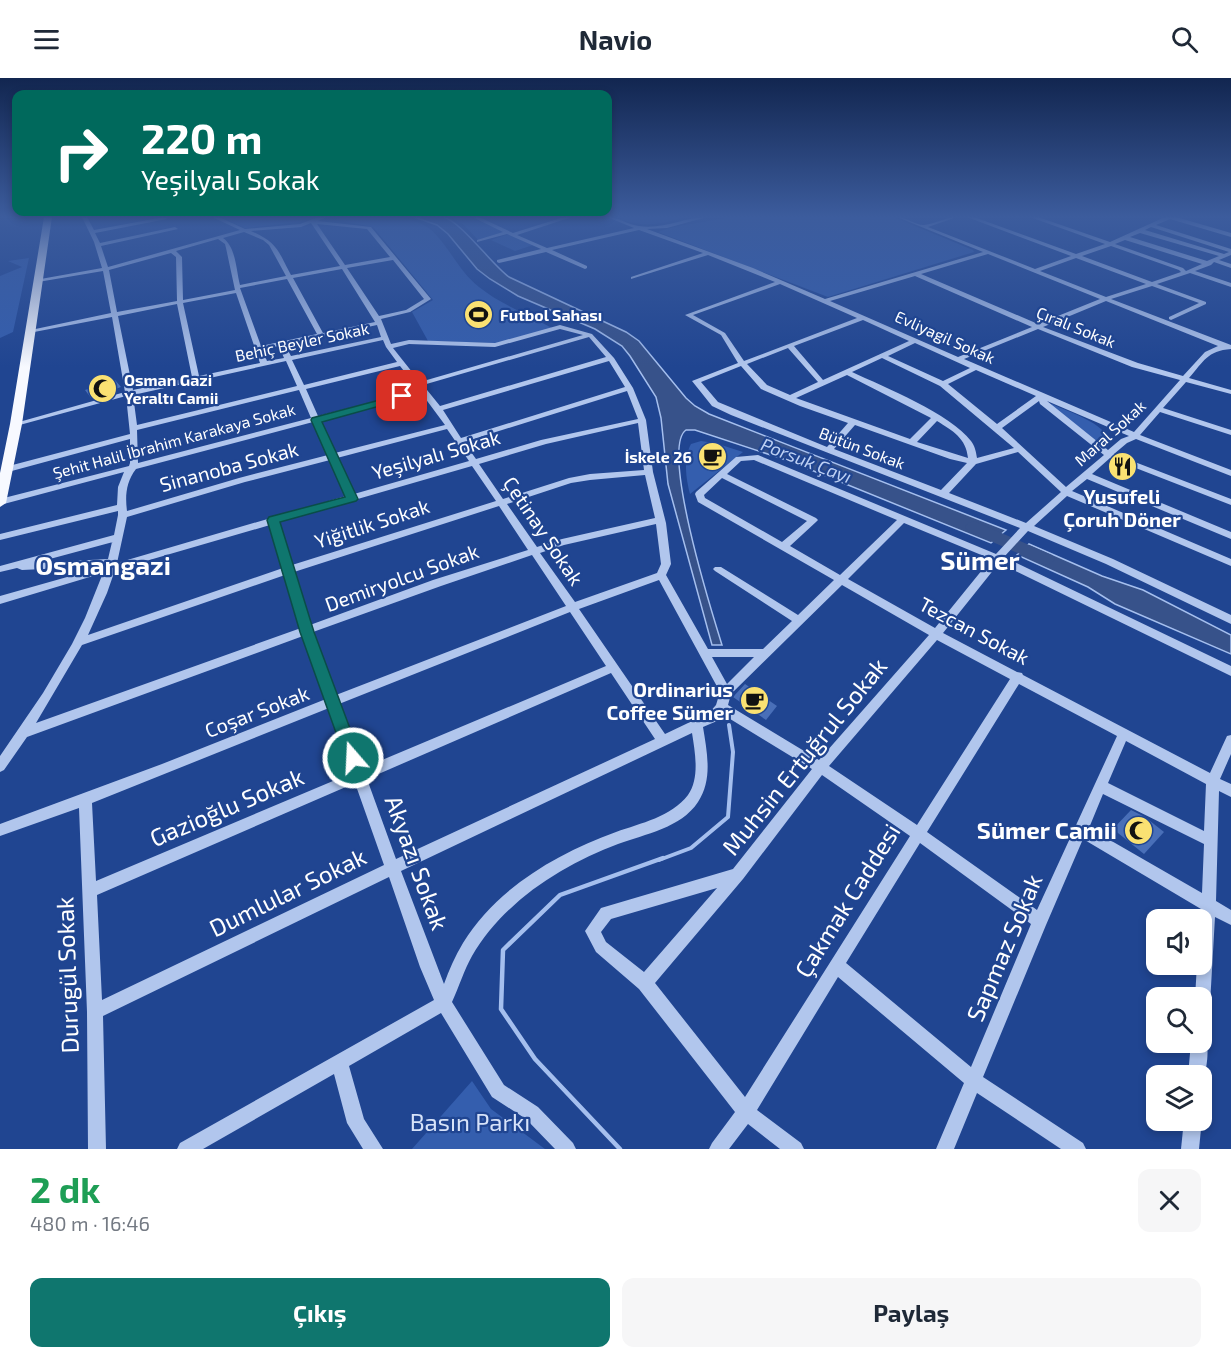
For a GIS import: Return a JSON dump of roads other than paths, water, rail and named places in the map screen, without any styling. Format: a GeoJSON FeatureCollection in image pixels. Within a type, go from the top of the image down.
{"type":"FeatureCollection","features":[{"type":"Feature","properties":{"kind":"main road"},"geometry":{"type":"LineString","coordinates":[[0,503],[16,424],[40,267]]}},
{"type":"Feature","properties":{"kind":"street"},"geometry":{"type":"LineString","coordinates":[[38,280],[112,267]]}},
{"type":"Feature","properties":{"kind":"street"},"geometry":{"type":"LineString","coordinates":[[179,267],[180,302],[196,379]]}},
{"type":"Feature","properties":{"kind":"street"},"geometry":{"type":"LineString","coordinates":[[233,267],[238,289],[264,364]]}},
{"type":"Feature","properties":{"kind":"street"},"geometry":{"type":"LineString","coordinates":[[285,267],[320,334]]}},
{"type":"Feature","properties":{"kind":"street"},"geometry":{"type":"LineString","coordinates":[[29,331],[180,302],[338,267]]}},
{"type":"Feature","properties":{"kind":"street","name":"Çetinay Sokak"},"geometry":{"type":"LineString","coordinates":[[344,267],[378,321],[387,342],[438,409],[663,741]]}},
{"type":"Feature","properties":{"kind":"street"},"geometry":{"type":"LineString","coordinates":[[259,348],[378,321],[408,311],[428,299],[401,267]]}},
{"type":"Feature","properties":{"kind":"street"},"geometry":{"type":"LineString","coordinates":[[633,278],[667,267]]}},
{"type":"Feature","properties":{"kind":"street","name":"Evliyagil Sokak"},"geometry":{"type":"LineString","coordinates":[[743,267],[1134,436],[1231,473]]}},
{"type":"Feature","properties":{"kind":"street"},"geometry":{"type":"LineString","coordinates":[[825,301],[939,267]]}},
{"type":"Feature","properties":{"kind":"street"},"geometry":{"type":"LineString","coordinates":[[1024,267],[1230,347]]}},
{"type":"Feature","properties":{"kind":"street"},"geometry":{"type":"LineString","coordinates":[[1035,271],[1046,267]]}},
{"type":"Feature","properties":{"kind":"street"},"geometry":{"type":"LineString","coordinates":[[1107,267],[1204,303],[1171,318]]}},
{"type":"Feature","properties":{"kind":"street"},"geometry":{"type":"LineString","coordinates":[[1175,267],[1231,285]]}},
{"type":"Feature","properties":{"kind":"street"},"geometry":{"type":"LineString","coordinates":[[959,359],[1105,299],[1201,267]]}},
{"type":"Feature","properties":{"kind":"street"},"geometry":{"type":"LineString","coordinates":[[0,766],[24,733],[77,643],[111,566],[118,537],[125,477],[134,467],[134,432],[130,393],[105,269]]}},
{"type":"Feature","properties":{"kind":"street","name":"Çıralı Sokak"},"geometry":{"type":"LineString","coordinates":[[915,274],[1036,326],[1135,365],[1231,392]]}},
{"type":"Feature","properties":{"kind":"street"},"geometry":{"type":"LineString","coordinates":[[779,282],[688,315],[723,334],[742,363],[765,387],[853,422],[973,462]]}},
{"type":"Feature","properties":{"kind":"street"},"geometry":{"type":"LineString","coordinates":[[742,363],[863,318]]}},
{"type":"Feature","properties":{"kind":"street","name":"Behiç Beyler Sokak"},"geometry":{"type":"LineString","coordinates":[[16,424],[130,393],[287,359],[387,342],[495,345],[560,327],[590,335]]}},
{"type":"Feature","properties":{"kind":"street"},"geometry":{"type":"LineString","coordinates":[[1193,334],[1204,344],[1207,353],[1216,348],[1230,347]]}},
{"type":"Feature","properties":{"kind":"street"},"geometry":{"type":"LineString","coordinates":[[590,335],[611,358],[629,388],[642,420],[666,564],[661,575],[726,692]]}},
{"type":"Feature","properties":{"kind":"street","name":"Şehit Halil İbrahim Karakaya Sokak"},"geometry":{"type":"LineString","coordinates":[[0,503],[316,420],[590,335]]}},
{"type":"Feature","properties":{"kind":"street"},"geometry":{"type":"LineString","coordinates":[[790,398],[849,373],[916,340]]}},
{"type":"Feature","properties":{"kind":"street"},"geometry":{"type":"LineString","coordinates":[[281,343],[352,499]]}},
{"type":"Feature","properties":{"kind":"street"},"geometry":{"type":"LineString","coordinates":[[790,346],[823,384]]}},
{"type":"Feature","properties":{"kind":"street","name":"Maral Sokak"},"geometry":{"type":"LineString","coordinates":[[1018,537],[1066,492],[1134,436],[1207,353]]}},
{"type":"Feature","properties":{"kind":"street"},"geometry":{"type":"LineString","coordinates":[[883,356],[943,384],[1021,449],[1066,492],[1231,563]]}},
{"type":"Feature","properties":{"kind":"street"},"geometry":{"type":"LineString","coordinates":[[438,409],[611,358]]}},
{"type":"Feature","properties":{"kind":"street"},"geometry":{"type":"LineString","coordinates":[[8,469],[134,432],[403,363]]}},
{"type":"Feature","properties":{"kind":"street","name":"Bütün Sokak"},"geometry":{"type":"LineString","coordinates":[[742,363],[696,381],[715,404],[1136,574],[1231,620]]}},
{"type":"Feature","properties":{"kind":"street"},"geometry":{"type":"LineString","coordinates":[[943,384],[977,367]]}},
{"type":"Feature","properties":{"kind":"street"},"geometry":{"type":"LineString","coordinates":[[849,373],[936,418],[969,443],[973,462]]}},
{"type":"Feature","properties":{"kind":"street"},"geometry":{"type":"LineString","coordinates":[[459,441],[629,388]]}},
{"type":"Feature","properties":{"kind":"street"},"geometry":{"type":"LineString","coordinates":[[997,428],[1042,395],[1043,402],[1109,455],[1231,502]]}},
{"type":"Feature","properties":{"kind":"street"},"geometry":{"type":"LineString","coordinates":[[1159,409],[1231,433]]}},
{"type":"Feature","properties":{"kind":"street"},"geometry":{"type":"LineString","coordinates":[[912,442],[936,418]]}},
{"type":"Feature","properties":{"kind":"street","name":"Yeşilyalı Sokak"},"geometry":{"type":"LineString","coordinates":[[0,600],[111,566],[352,499],[460,465],[475,463],[560,437],[642,420]]}},
{"type":"Feature","properties":{"kind":"street"},"geometry":{"type":"LineString","coordinates":[[828,451],[853,422]]}},
{"type":"Feature","properties":{"kind":"street","name":"Sinanoba Sokak"},"geometry":{"type":"LineString","coordinates":[[0,537],[122,511],[334,458],[449,426]]}},
{"type":"Feature","properties":{"kind":"street"},"geometry":{"type":"LineString","coordinates":[[942,495],[973,462],[1021,449]]}},
{"type":"Feature","properties":{"kind":"street"},"geometry":{"type":"LineString","coordinates":[[784,546],[813,520],[721,474],[739,459],[754,457],[903,519],[1001,554],[1231,671]]}},
{"type":"Feature","properties":{"kind":"street","name":"Yiğitlik Sokak"},"geometry":{"type":"LineString","coordinates":[[77,643],[288,570],[502,502],[590,477],[649,472]]}},
{"type":"Feature","properties":{"kind":"street","name":"Tezcan Sokak"},"geometry":{"type":"LineString","coordinates":[[721,474],[699,494],[700,500],[936,634],[1231,791]]}},
{"type":"Feature","properties":{"kind":"street"},"geometry":{"type":"LineString","coordinates":[[1086,475],[1231,536]]}},
{"type":"Feature","properties":{"kind":"street"},"geometry":{"type":"LineString","coordinates":[[903,519],[726,692],[721,707],[820,768],[919,834],[1040,921]]}},
{"type":"Feature","properties":{"kind":"street","name":"Akyazı Sokak"},"geometry":{"type":"LineString","coordinates":[[273,520],[307,632],[428,967],[444,1003],[498,1091],[532,1113],[567,1149]]}},
{"type":"Feature","properties":{"kind":"street","name":"Demiryolcu Sokak"},"geometry":{"type":"LineString","coordinates":[[24,733],[437,583],[562,542],[660,520]]}},
{"type":"Feature","properties":{"kind":"street"},"geometry":{"type":"LineString","coordinates":[[0,569],[118,537]]}},
{"type":"Feature","properties":{"kind":"street","name":"Muhsin Ertuğrul Sokak"},"geometry":{"type":"LineString","coordinates":[[645,983],[738,874],[820,768],[936,634],[1001,554],[1018,537]]}},
{"type":"Feature","properties":{"kind":"street"},"geometry":{"type":"LineString","coordinates":[[0,569],[111,566]]}},
{"type":"Feature","properties":{"kind":"street"},"geometry":{"type":"LineString","coordinates":[[718,569],[799,621]]}},
{"type":"Feature","properties":{"kind":"street","name":"Coşar Sokak"},"geometry":{"type":"LineString","coordinates":[[0,830],[85,800],[572,606],[661,575]]}},
{"type":"Feature","properties":{"kind":"street"},"geometry":{"type":"LineString","coordinates":[[705,652],[765,653]]}},
{"type":"Feature","properties":{"kind":"street","name":"Gazioğlu Sokak"},"geometry":{"type":"LineString","coordinates":[[89,891],[614,667]]}},
{"type":"Feature","properties":{"kind":"street","name":"Çakmak Caddesi"},"geometry":{"type":"LineString","coordinates":[[718,1149],[746,1112],[1018,676]]}},
{"type":"Feature","properties":{"kind":"street","name":"Dumlular Sokak"},"geometry":{"type":"LineString","coordinates":[[95,1012],[392,868],[713,717],[721,707]]}},
{"type":"Feature","properties":{"kind":"street"},"geometry":{"type":"LineString","coordinates":[[192,1148],[444,1003],[468,949],[494,914],[520,890],[548,870],[585,851],[670,818],[692,800],[698,786],[702,758],[697,724]]}},
{"type":"Feature","properties":{"kind":"street","name":"Sapmaz Sokak"},"geometry":{"type":"LineString","coordinates":[[945,1149],[1040,921],[1124,733]]}},
{"type":"Feature","properties":{"kind":"street"},"geometry":{"type":"LineString","coordinates":[[1203,987],[1213,781],[1231,740]]}},
{"type":"Feature","properties":{"kind":"street"},"geometry":{"type":"LineString","coordinates":[[1100,786],[1211,841]]}},
{"type":"Feature","properties":{"kind":"street","name":"Durugül Sokak"},"geometry":{"type":"LineString","coordinates":[[85,800],[95,1012],[97,1149]]}},
{"type":"Feature","properties":{"kind":"street"},"geometry":{"type":"LineString","coordinates":[[1080,830],[1231,918]]}},
{"type":"Feature","properties":{"kind":"street"},"geometry":{"type":"LineString","coordinates":[[738,874],[606,913],[592,931],[601,947],[645,983],[746,1112],[795,1149]]}},
{"type":"Feature","properties":{"kind":"street"},"geometry":{"type":"LineString","coordinates":[[836,965],[974,1081],[1077,1149]]}},
{"type":"Feature","properties":{"kind":"street"},"geometry":{"type":"LineString","coordinates":[[339,1062],[356,1123],[374,1149]]}},
{"type":"Feature","properties":{"kind":"street"},"geometry":{"type":"LineString","coordinates":[[1190,1149],[1191,1131]]}},
{"type":"Feature","properties":{"kind":"water","name":"Porsuk Çayı"},"geometry":{"type":"Polygon","coordinates":[[[475,267],[498,267],[509,277],[626,332],[639,341],[686,398],[709,414],[1006,530],[991,543],[789,461],[695,430],[686,430],[680,443],[679,467],[690,532],[722,645],[712,645],[668,484],[661,418],[656,397],[622,346],[595,329],[518,296],[475,267]]]}},
{"type":"Feature","properties":{"kind":"water"},"geometry":{"type":"Polygon","coordinates":[[[1029,544],[1102,576],[1143,590],[1231,635],[1231,654],[1115,604],[1088,587],[1017,555],[1029,544]]]}},
{"type":"Feature","properties":{"kind":"waterway","name":"Porsuk Çayı"},"geometry":{"type":"LineString","coordinates":[[974,527],[1046,559]]}},
{"type":"Feature","properties":{"kind":"waterway"},"geometry":{"type":"LineString","coordinates":[[659,860],[691,848],[728,817],[733,752],[729,725]]}},
{"type":"Feature","properties":{"kind":"waterway"},"geometry":{"type":"LineString","coordinates":[[620,1149],[535,1059],[501,1009],[503,950],[560,895],[663,858]]}},
{"type":"Feature","properties":{"kind":"place","name":"Futbol Sahası"},"geometry":{"type":"Point","coordinates":[479,315]}},
{"type":"Feature","properties":{"kind":"place","name":"Osman Gazi Yeraltı Camii"},"geometry":{"type":"Point","coordinates":[103,389]}},
{"type":"Feature","properties":{"kind":"place","name":"İskele 26"},"geometry":{"type":"Point","coordinates":[713,457]}},
{"type":"Feature","properties":{"kind":"place","name":"Yusufeli Çoruh Döner"},"geometry":{"type":"Point","coordinates":[1122,467]}},
{"type":"Feature","properties":{"kind":"place","name":"Ordinarius Coffee Sümer"},"geometry":{"type":"Point","coordinates":[754,701]}},
{"type":"Feature","properties":{"kind":"place","name":"Sümer Camii"},"geometry":{"type":"Point","coordinates":[1138,831]}},
{"type":"Feature","properties":{"kind":"district","name":"Sümer"},"geometry":{"type":"Point","coordinates":[980,561]}},
{"type":"Feature","properties":{"kind":"district","name":"Osmangazi"},"geometry":{"type":"Point","coordinates":[103,566]}},
{"type":"Feature","properties":{"kind":"park label","name":"Basın Parkı"},"geometry":{"type":"Point","coordinates":[470,1123]}}]}
